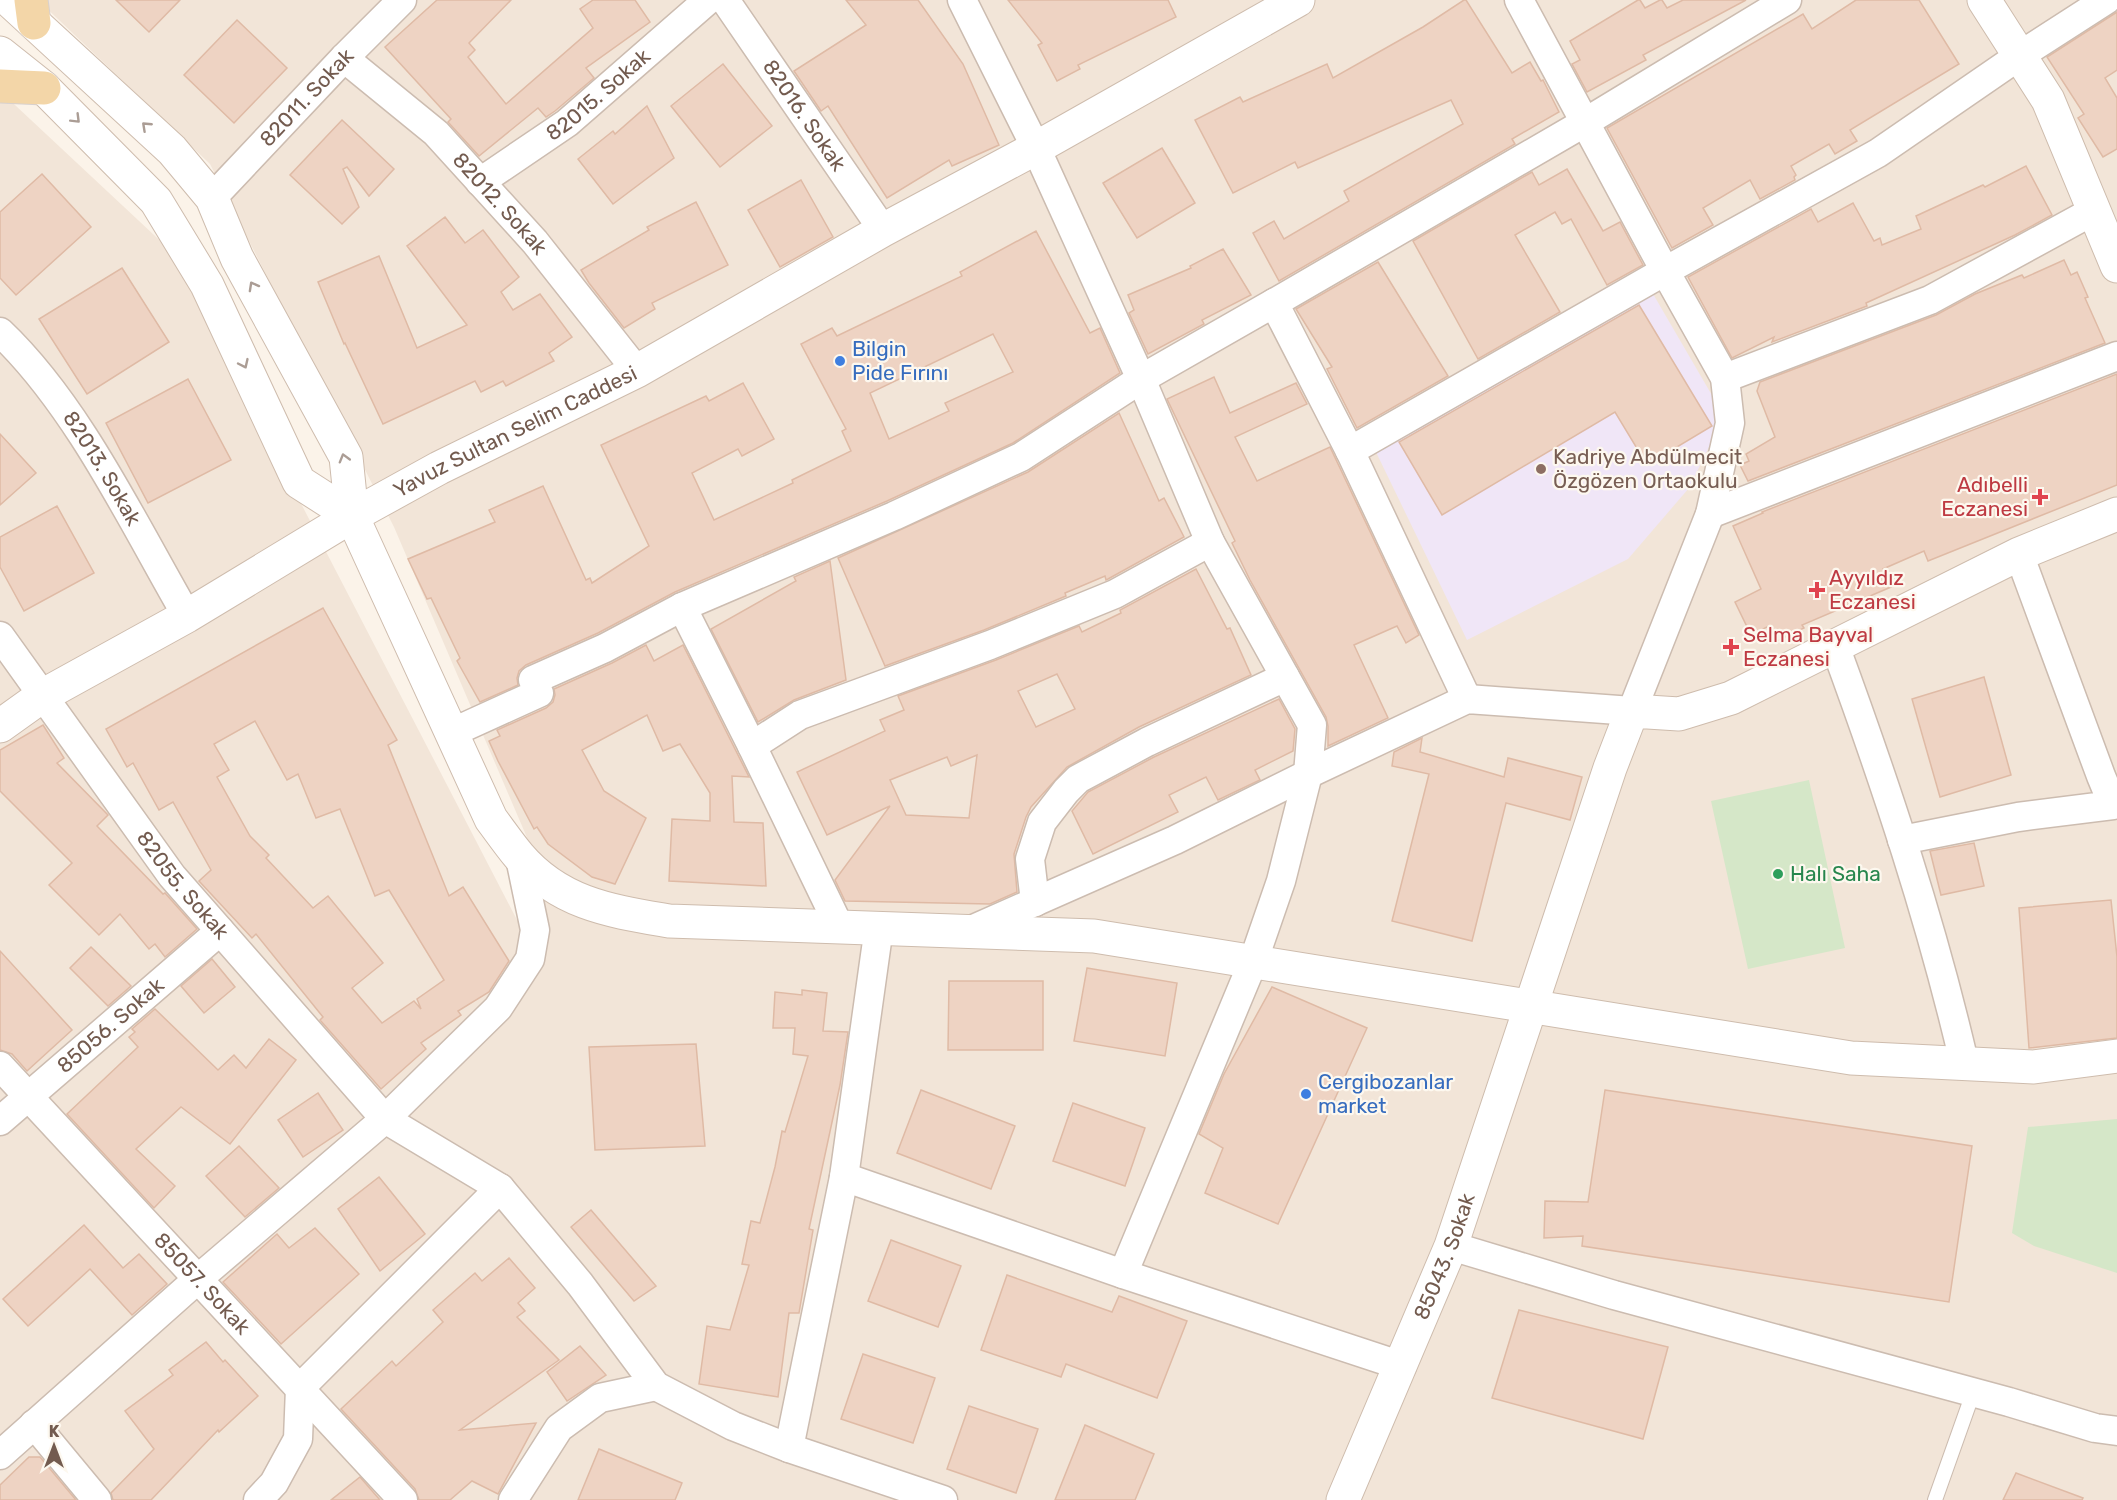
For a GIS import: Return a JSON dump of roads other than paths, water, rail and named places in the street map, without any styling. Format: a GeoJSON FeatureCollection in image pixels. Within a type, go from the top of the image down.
{"type":"FeatureCollection","features":[{"type":"Feature","properties":{"kind":"main road"},"geometry":{"type":"LineString","coordinates":[[9,0],[32,11],[172,150],[212,198],[237,258],[346,457],[351,516],[491,819],[520,858],[556,888],[587,904],[616,912],[669,921],[1094,936],[1851,1058],[2034,1067],[2117,1056]]}},
{"type":"Feature","properties":{"kind":"main road","name":"Yavuz Sultan Selim Caddesi"},"geometry":{"type":"LineString","coordinates":[[0,726],[42,696],[187,616],[351,516],[440,468],[637,371],[882,230],[1035,148],[1298,0]]}},
{"type":"Feature","properties":{"kind":"main road"},"geometry":{"type":"LineString","coordinates":[[1984,0],[2048,100],[2117,266]]}},
{"type":"Feature","properties":{"kind":"main road"},"geometry":{"type":"LineString","coordinates":[[0,53],[44,88],[156,201],[207,285],[299,482],[351,516]]}},
{"type":"Feature","properties":{"kind":"main road"},"geometry":{"type":"LineString","coordinates":[[0,86],[44,88]]}},
{"type":"Feature","properties":{"kind":"main road"},"geometry":{"type":"LineString","coordinates":[[1632,711],[1679,714],[1731,698],[2019,554],[2117,514]]}},
{"type":"Feature","properties":{"kind":"main road","name":"85043. Sokak"},"geometry":{"type":"LineString","coordinates":[[1343,1500],[1451,1246],[1610,768],[1632,711]]}},
{"type":"Feature","properties":{"kind":"street","name":"82011. Sokak"},"geometry":{"type":"LineString","coordinates":[[212,198],[402,0]]}},
{"type":"Feature","properties":{"kind":"street","name":"82015. Sokak"},"geometry":{"type":"LineString","coordinates":[[480,182],[567,123],[708,0]]}},
{"type":"Feature","properties":{"kind":"street","name":"82016. Sokak"},"geometry":{"type":"LineString","coordinates":[[725,0],[882,230]]}},
{"type":"Feature","properties":{"kind":"street"},"geometry":{"type":"LineString","coordinates":[[962,0],[1035,148],[1142,379],[1210,542],[1312,724],[1308,774],[1281,881],[1253,962],[1124,1274]]}},
{"type":"Feature","properties":{"kind":"street"},"geometry":{"type":"LineString","coordinates":[[969,931],[1175,840],[1467,699],[1632,711],[1710,514],[1730,423],[1725,378],[1665,272],[1519,0]]}},
{"type":"Feature","properties":{"kind":"street"},"geometry":{"type":"LineString","coordinates":[[451,733],[539,693],[533,680],[605,648],[682,607],[894,516],[1021,457],[1142,379],[1584,123],[1787,0]]}},
{"type":"Feature","properties":{"kind":"street"},"geometry":{"type":"LineString","coordinates":[[1350,451],[1878,153],[2019,56],[2106,0]]}},
{"type":"Feature","properties":{"kind":"street","name":"82012. Sokak"},"geometry":{"type":"LineString","coordinates":[[344,58],[436,133],[535,242],[637,371]]}},
{"type":"Feature","properties":{"kind":"street"},"geometry":{"type":"LineString","coordinates":[[1725,378],[1930,300],[2095,210]]}},
{"type":"Feature","properties":{"kind":"street"},"geometry":{"type":"LineString","coordinates":[[1274,303],[1350,451],[1467,699]]}},
{"type":"Feature","properties":{"kind":"street","name":"82013. Sokak"},"geometry":{"type":"LineString","coordinates":[[0,332],[51,388],[87,443],[187,616]]}},
{"type":"Feature","properties":{"kind":"street"},"geometry":{"type":"LineString","coordinates":[[1710,514],[2117,356]]}},
{"type":"Feature","properties":{"kind":"street"},"geometry":{"type":"LineString","coordinates":[[752,746],[800,715],[990,645],[1115,594],[1210,542]]}},
{"type":"Feature","properties":{"kind":"street"},"geometry":{"type":"LineString","coordinates":[[1902,840],[2018,817],[2113,805],[2019,554]]}},
{"type":"Feature","properties":{"kind":"street"},"geometry":{"type":"LineString","coordinates":[[682,607],[839,926]]}},
{"type":"Feature","properties":{"kind":"street","name":"82055. Sokak"},"geometry":{"type":"LineString","coordinates":[[0,636],[172,876],[220,931],[385,1119],[500,1188],[580,1284],[656,1386]]}},
{"type":"Feature","properties":{"kind":"street"},"geometry":{"type":"LineString","coordinates":[[1835,646],[1902,840],[1950,1000],[1964,1062]]}},
{"type":"Feature","properties":{"kind":"street"},"geometry":{"type":"LineString","coordinates":[[1035,902],[1030,859],[1041,822],[1078,779],[1147,742],[1285,676]]}},
{"type":"Feature","properties":{"kind":"street"},"geometry":{"type":"LineString","coordinates":[[0,1455],[199,1278],[385,1119],[498,1008],[530,959],[534,930],[520,858]]}},
{"type":"Feature","properties":{"kind":"street"},"geometry":{"type":"LineString","coordinates":[[789,1448],[844,1177],[879,927]]}},
{"type":"Feature","properties":{"kind":"street","name":"85056. Sokak"},"geometry":{"type":"LineString","coordinates":[[0,1120],[220,931]]}},
{"type":"Feature","properties":{"kind":"street","name":"85057. Sokak"},"geometry":{"type":"LineString","coordinates":[[0,1066],[404,1500]]}},
{"type":"Feature","properties":{"kind":"street"},"geometry":{"type":"LineString","coordinates":[[844,1177],[1124,1274],[1401,1366]]}},
{"type":"Feature","properties":{"kind":"street"},"geometry":{"type":"LineString","coordinates":[[258,1500],[274,1483],[298,1439],[300,1388],[500,1188]]}},
{"type":"Feature","properties":{"kind":"street"},"geometry":{"type":"LineString","coordinates":[[1451,1246],[1614,1295],[2095,1428],[2117,1431]]}},
{"type":"Feature","properties":{"kind":"street"},"geometry":{"type":"LineString","coordinates":[[513,1500],[559,1428],[600,1398],[656,1386],[733,1426],[789,1448],[943,1500]]}},
{"type":"Feature","properties":{"kind":"street"},"geometry":{"type":"LineString","coordinates":[[34,1424],[97,1500]]}},
{"type":"Feature","properties":{"kind":"lane"},"geometry":{"type":"LineString","coordinates":[[1935,1500],[1973,1393]]}},
{"type":"Feature","properties":{"kind":"place","name":"Bilgin Pide Fırını"},"geometry":{"type":"Point","coordinates":[840,361]}},
{"type":"Feature","properties":{"kind":"place","name":"Kadriye Abdülmecit Özgözen Ortaokulu"},"geometry":{"type":"Point","coordinates":[1541,469]}},
{"type":"Feature","properties":{"kind":"place","name":"Adıbelli Eczanesi"},"geometry":{"type":"Point","coordinates":[2040,497]}},
{"type":"Feature","properties":{"kind":"place","name":"Ayyıldız Eczanesi"},"geometry":{"type":"Point","coordinates":[1817,590]}},
{"type":"Feature","properties":{"kind":"place","name":"Selma Bayval Eczanesi"},"geometry":{"type":"Point","coordinates":[1731,647]}},
{"type":"Feature","properties":{"kind":"place","name":"Halı Saha"},"geometry":{"type":"Point","coordinates":[1778,874]}},
{"type":"Feature","properties":{"kind":"place","name":"Cergibozanlar market"},"geometry":{"type":"Point","coordinates":[1306,1094]}}]}
